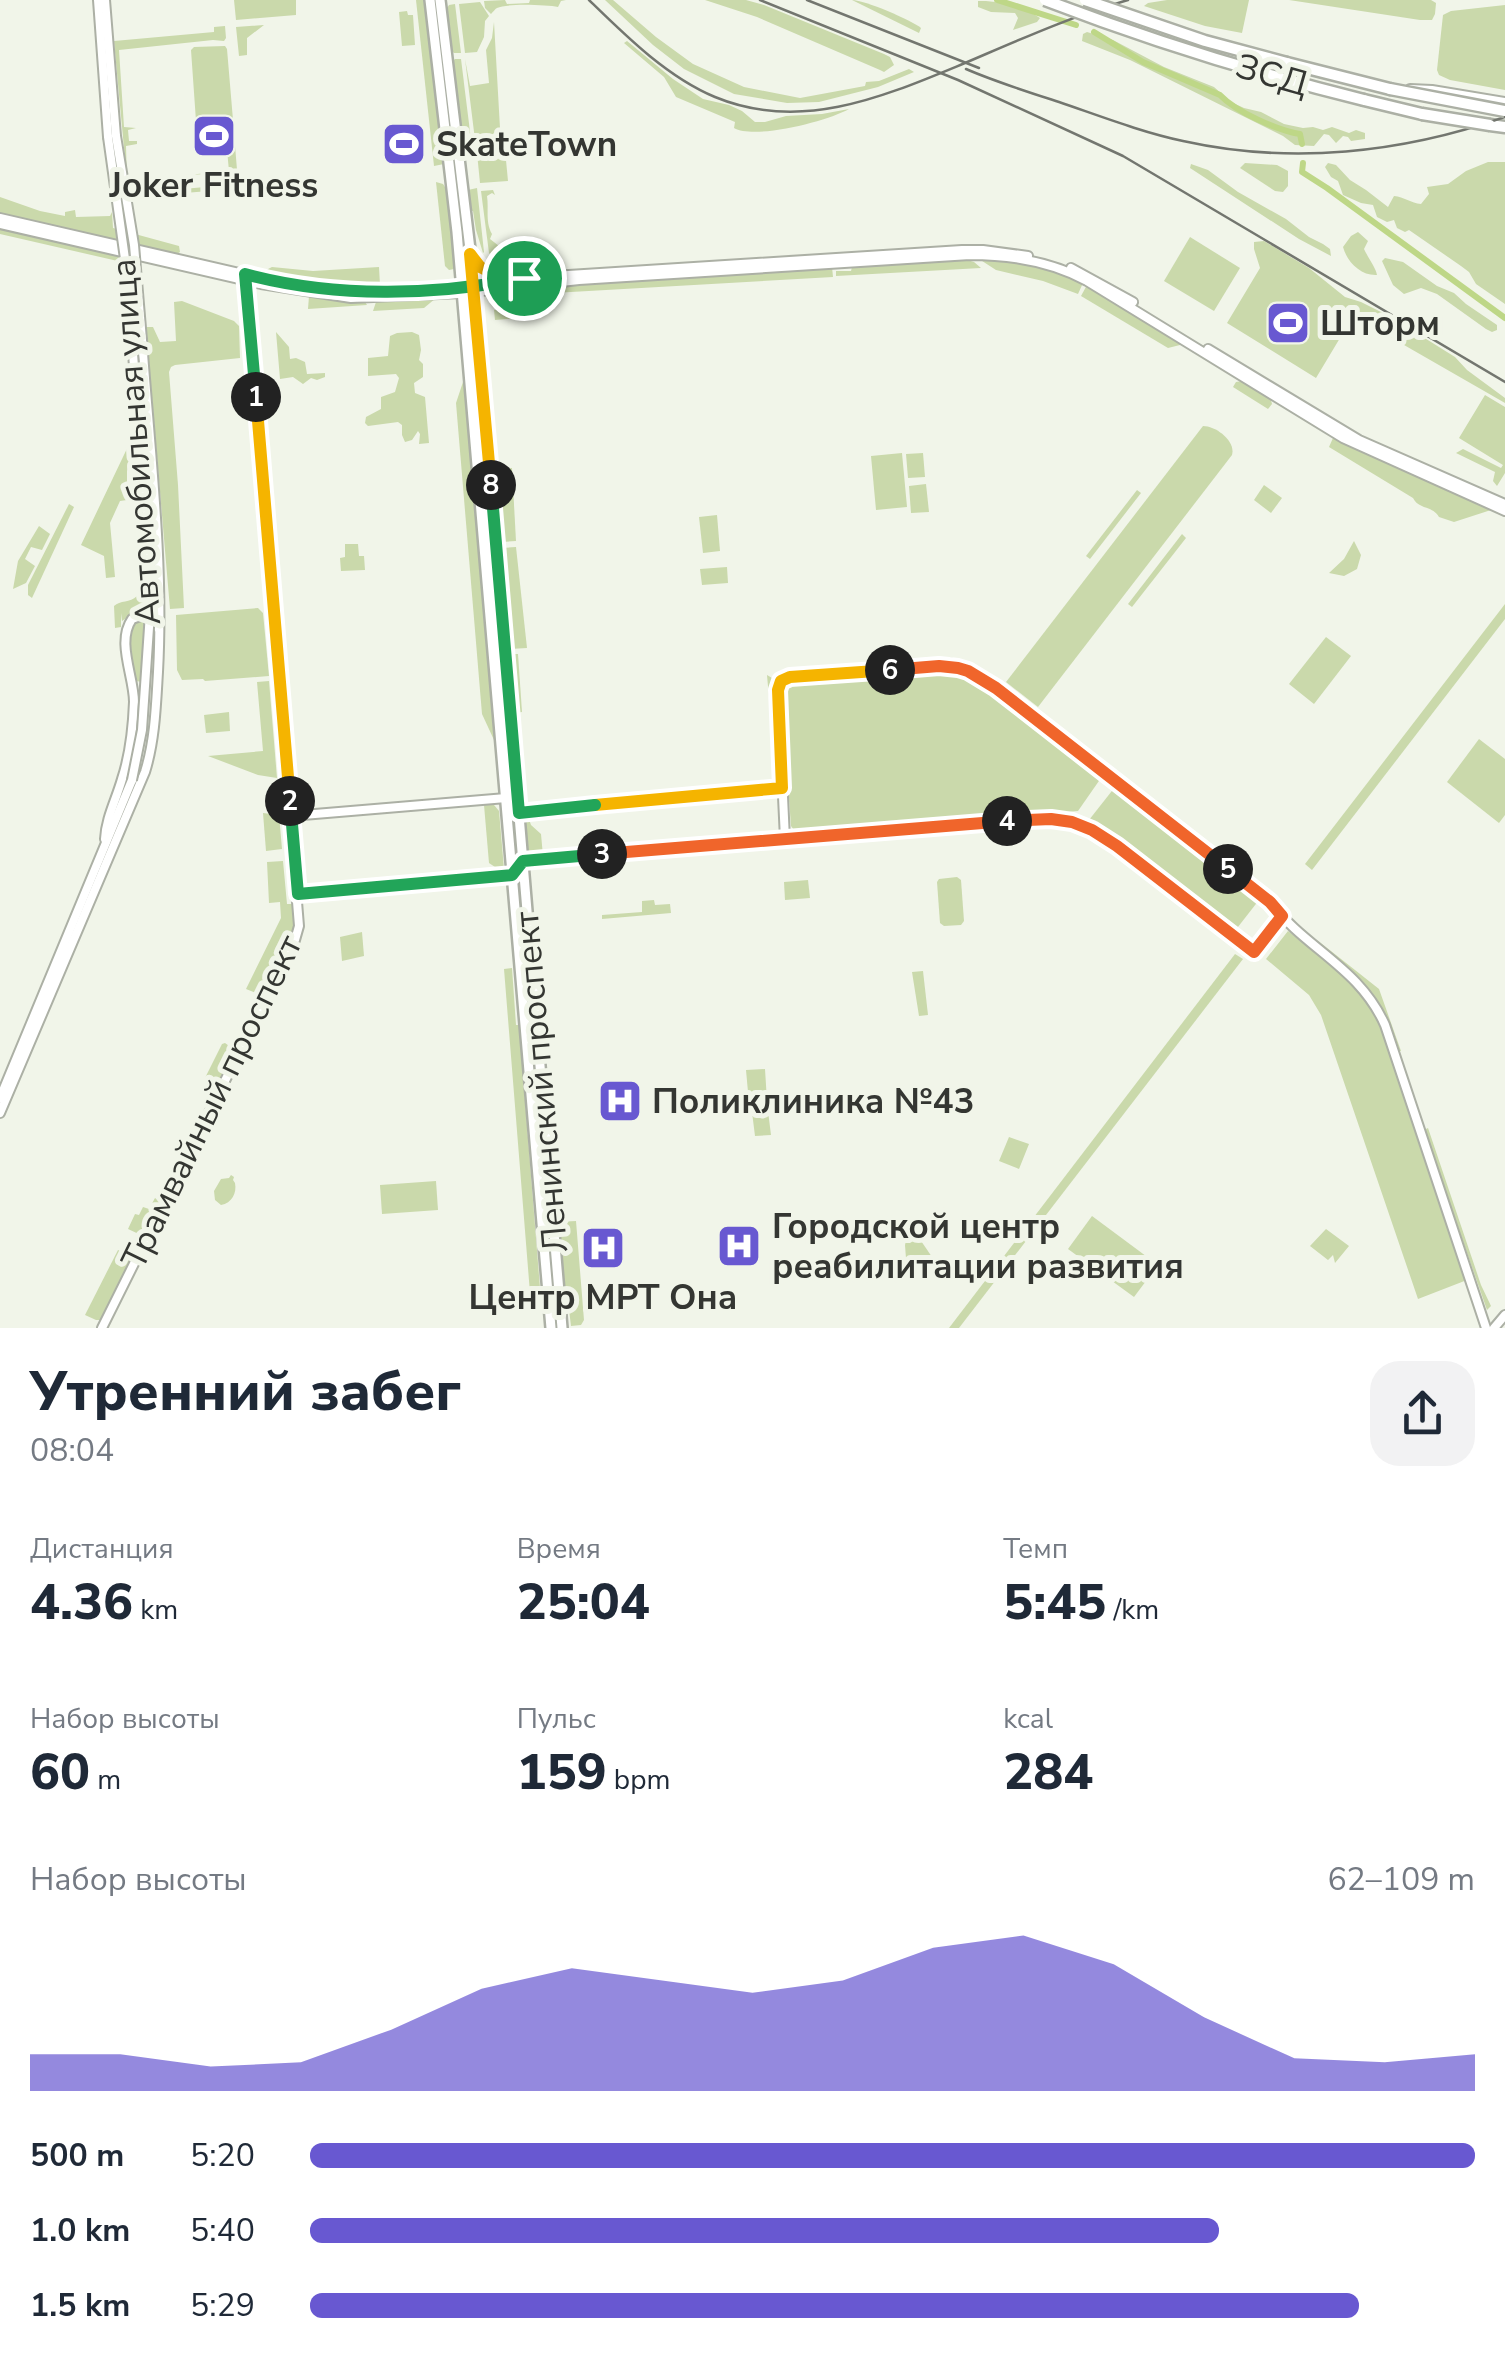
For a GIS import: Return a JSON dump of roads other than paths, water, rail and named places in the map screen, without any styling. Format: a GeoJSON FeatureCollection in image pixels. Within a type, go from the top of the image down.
{"type":"FeatureCollection","features":[{"type":"Feature","properties":{"kind":"highway","name":"ЗСД"},"geometry":{"type":"LineString","coordinates":[[1045,0],[1111,26],[1290,82],[1422,114],[1505,128]]}},
{"type":"Feature","properties":{"kind":"highway","name":"ЗСД"},"geometry":{"type":"LineString","coordinates":[[1085,0],[1205,40],[1390,89],[1505,111]]}},
{"type":"Feature","properties":{"kind":"main road","name":"Автомобильная улица"},"geometry":{"type":"LineString","coordinates":[[0,1114],[150,753],[160,637],[159,578],[134,245],[112,137],[108,30],[103,0]]}},
{"type":"Feature","properties":{"kind":"main road","name":"Автомобильная улица"},"geometry":{"type":"LineString","coordinates":[[0,1098],[132,780],[148,683],[149,544],[103,0]]}},
{"type":"Feature","properties":{"kind":"main road","name":"Ленинский проспект"},"geometry":{"type":"LineString","coordinates":[[430,0],[462,290],[507,814],[517,862],[562,1328]]}},
{"type":"Feature","properties":{"kind":"main road","name":"Ленинский проспект"},"geometry":{"type":"LineString","coordinates":[[440,0],[474,288],[519,813],[517,862],[512,875],[550,1328]]}},
{"type":"Feature","properties":{"kind":"main road"},"geometry":{"type":"LineString","coordinates":[[1390,89],[1432,90],[1505,102]]}},
{"type":"Feature","properties":{"kind":"main road"},"geometry":{"type":"LineString","coordinates":[[0,221],[246,277],[352,291],[462,290],[524,278],[962,250],[1040,258],[1089,276],[1345,433],[1505,507]]}},
{"type":"Feature","properties":{"kind":"main road"},"geometry":{"type":"LineString","coordinates":[[470,254],[486,270],[524,278]]}},
{"type":"Feature","properties":{"kind":"main road"},"geometry":{"type":"LineString","coordinates":[[474,288],[970,256],[1032,262],[1062,270],[1096,287],[1342,438],[1505,507]]}},
{"type":"Feature","properties":{"kind":"main road","name":"Трамвайный проспект"},"geometry":{"type":"LineString","coordinates":[[102,1328],[300,926],[246,277]]}},
{"type":"Feature","properties":{"kind":"main road"},"geometry":{"type":"LineString","coordinates":[[104,850],[106,824],[123,778],[130,740],[134,702],[125,639],[128,623],[136,616],[148,615],[156,620],[160,637]]}},
{"type":"Feature","properties":{"kind":"main road"},"geometry":{"type":"LineString","coordinates":[[785,838],[778,690],[784,679],[939,666],[968,671],[996,688],[1270,902],[1370,996],[1486,1328]]}},
{"type":"Feature","properties":{"kind":"main road"},"geometry":{"type":"LineString","coordinates":[[150,753],[158,766]]}},
{"type":"Feature","properties":{"kind":"main road"},"geometry":{"type":"LineString","coordinates":[[507,814],[782,788]]}},
{"type":"Feature","properties":{"kind":"main road"},"geometry":{"type":"LineString","coordinates":[[291,816],[506,798],[519,813]]}},
{"type":"Feature","properties":{"kind":"main road"},"geometry":{"type":"LineString","coordinates":[[517,862],[1028,819],[1072,822],[1117,846],[1254,952],[1282,916]]}},
{"type":"Feature","properties":{"kind":"main road"},"geometry":{"type":"LineString","coordinates":[[298,894],[512,875]]}},
{"type":"Feature","properties":{"kind":"main road"},"geometry":{"type":"LineString","coordinates":[[1494,1328],[1505,1315]]}},
{"type":"Feature","properties":{"kind":"waterway"},"geometry":{"type":"LineString","coordinates":[[997,0],[1076,25]]}},
{"type":"Feature","properties":{"kind":"waterway"},"geometry":{"type":"LineString","coordinates":[[1094,32],[1143,62],[1220,95],[1257,119],[1300,134],[1302,144]]}},
{"type":"Feature","properties":{"kind":"waterway"},"geometry":{"type":"LineString","coordinates":[[1303,163],[1302,172],[1505,318]]}},
{"type":"Feature","properties":{"kind":"railway"},"geometry":{"type":"LineString","coordinates":[[589,0],[648,55],[697,89],[747,107],[780,112],[811,111],[874,98],[1128,0]]}},
{"type":"Feature","properties":{"kind":"railway"},"geometry":{"type":"LineString","coordinates":[[760,0],[958,80],[1123,156],[1505,382]]}},
{"type":"Feature","properties":{"kind":"railway"},"geometry":{"type":"LineString","coordinates":[[807,0],[979,68]]}},
{"type":"Feature","properties":{"kind":"railway"},"geometry":{"type":"LineString","coordinates":[[966,69],[1152,133],[1264,152],[1346,152],[1386,147],[1505,117]]}},
{"type":"Feature","properties":{"kind":"place","name":"Joker Fitness"},"geometry":{"type":"Point","coordinates":[214,136]}},
{"type":"Feature","properties":{"kind":"place","name":"SkateTown"},"geometry":{"type":"Point","coordinates":[404,144]}},
{"type":"Feature","properties":{"kind":"place","name":"Шторм"},"geometry":{"type":"Point","coordinates":[1288,323]}},
{"type":"Feature","properties":{"kind":"place","name":"Поликлиника №43"},"geometry":{"type":"Point","coordinates":[620,1101]}},
{"type":"Feature","properties":{"kind":"place","name":"Городской центр реабилитации развития"},"geometry":{"type":"Point","coordinates":[739,1246]}},
{"type":"Feature","properties":{"kind":"place","name":"Центр МРТ Она"},"geometry":{"type":"Point","coordinates":[603,1248]}}]}
